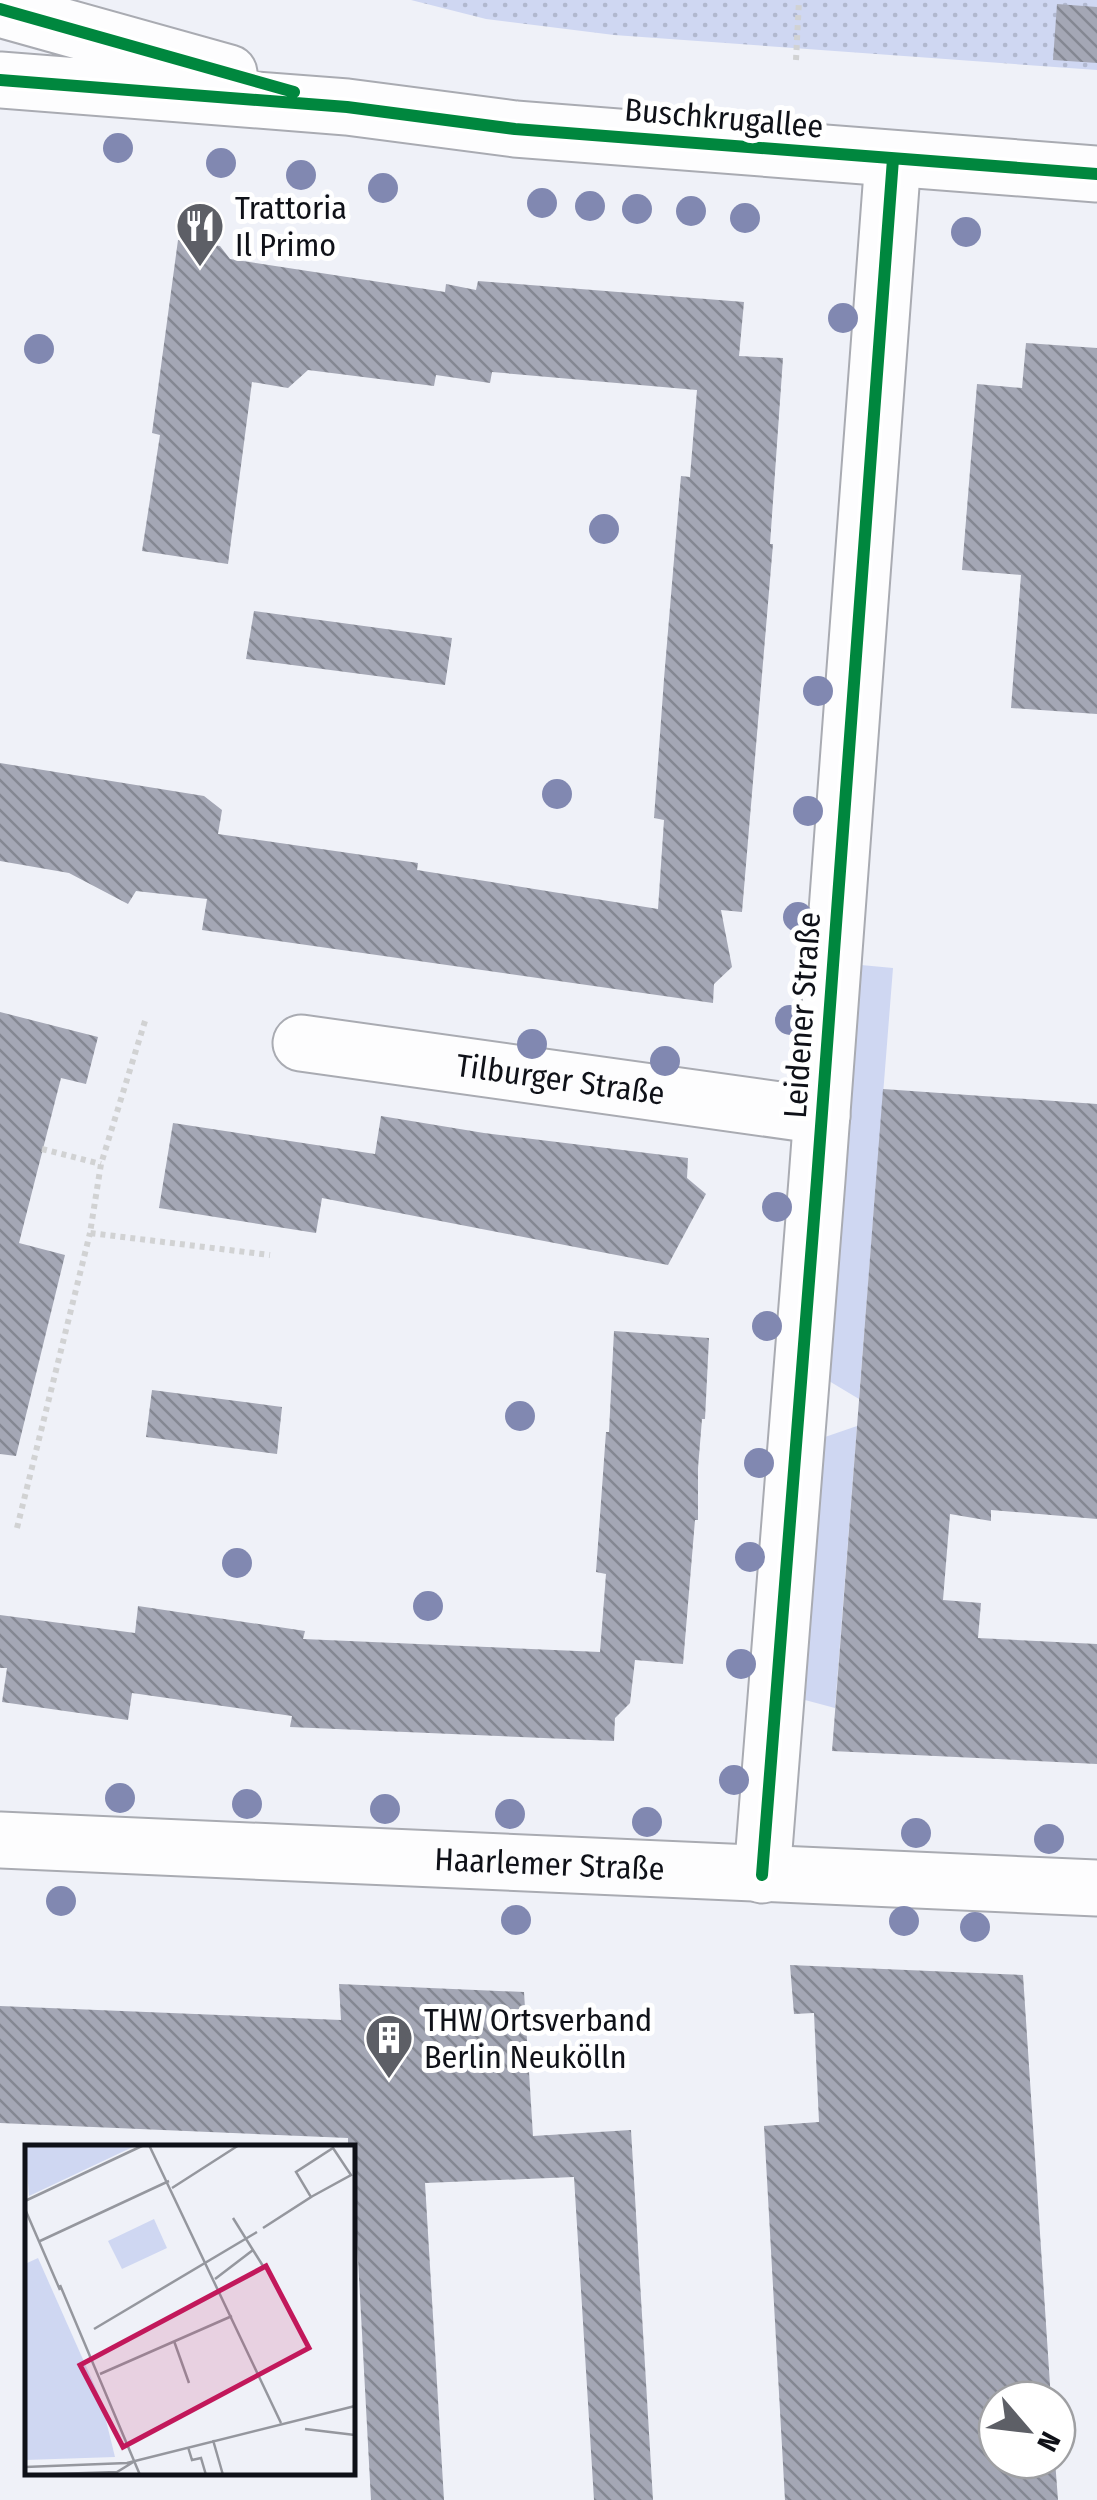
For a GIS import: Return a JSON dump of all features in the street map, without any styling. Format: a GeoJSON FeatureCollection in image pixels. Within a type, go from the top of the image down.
{"type":"FeatureCollection","features":[{"type":"Feature","properties":{"kind":"street","name":"Buschkrugallee"},"geometry":{"type":"LineString","coordinates":[[0,9],[347,107]]}},
{"type":"Feature","properties":{"kind":"street","name":"Buschkrugallee"},"geometry":{"type":"LineString","coordinates":[[0,80],[347,107],[514,130],[1097,174]]}},
{"type":"Feature","properties":{"kind":"street","name":"Leidener Straße"},"geometry":{"type":"LineString","coordinates":[[762,1875],[893,160]]}},
{"type":"Feature","properties":{"kind":"street","name":"Tilburger Straße"},"geometry":{"type":"LineString","coordinates":[[301,1043],[822,1116]]}},
{"type":"Feature","properties":{"kind":"street","name":"Haarlemer Straße"},"geometry":{"type":"LineString","coordinates":[[0,1840],[1097,1888]]}},
{"type":"Feature","properties":{"kind":"path"},"geometry":{"type":"LineString","coordinates":[[796,60],[799,0]]}},
{"type":"Feature","properties":{"kind":"path"},"geometry":{"type":"LineString","coordinates":[[17,1528],[90,1232],[100,1164],[145,1021]]}},
{"type":"Feature","properties":{"kind":"path"},"geometry":{"type":"LineString","coordinates":[[42,1149],[100,1164]]}},
{"type":"Feature","properties":{"kind":"path"},"geometry":{"type":"LineString","coordinates":[[90,1232],[270,1256]]}},
{"type":"Feature","properties":{"kind":"shaded area"},"geometry":{"type":"Polygon","coordinates":[[[411,0],[1097,0],[1097,70],[614,35],[486,19],[411,0]]]}},
{"type":"Feature","properties":{"kind":"shaded area"},"geometry":{"type":"Polygon","coordinates":[[[861,965],[893,968],[859,1399],[829,1381],[861,965]]]}},
{"type":"Feature","properties":{"kind":"shaded area"},"geometry":{"type":"Polygon","coordinates":[[[857,1426],[835,1708],[805,1700],[825,1437],[857,1426]]]}},
{"type":"Feature","properties":{"kind":"building"},"geometry":{"type":"Polygon","coordinates":[[[1057,4],[1097,7],[1097,63],[1053,60],[1057,4]]]}},
{"type":"Feature","properties":{"kind":"building"},"geometry":{"type":"Polygon","coordinates":[[[178,240],[220,246],[230,259],[445,292],[446,284],[476,290],[478,281],[744,302],[739,356],[783,358],[773,544],[742,912],[721,910],[732,967],[714,984],[713,1003],[202,930],[207,899],[136,891],[128,904],[69,873],[0,861],[0,763],[204,796],[222,810],[218,834],[418,863],[417,870],[658,909],[664,820],[654,818],[664,679],[681,476],[690,477],[697,390],[492,372],[490,383],[436,375],[434,386],[308,370],[288,388],[252,382],[228,564],[142,551],[160,435],[152,433],[178,240]]]}},
{"type":"Feature","properties":{"kind":"building"},"geometry":{"type":"Polygon","coordinates":[[[1026,343],[1097,348],[1097,714],[1011,708],[1021,575],[962,570],[977,384],[1022,388],[1026,343]]]}},
{"type":"Feature","properties":{"kind":"building"},"geometry":{"type":"Polygon","coordinates":[[[254,611],[452,638],[445,685],[246,659],[254,611]]]}},
{"type":"Feature","properties":{"kind":"building"},"geometry":{"type":"Polygon","coordinates":[[[0,1012],[98,1037],[86,1084],[61,1078],[19,1243],[65,1255],[16,1456],[0,1454],[0,1012]]]}},
{"type":"Feature","properties":{"kind":"building"},"geometry":{"type":"Polygon","coordinates":[[[883,1089],[1097,1104],[1097,1519],[991,1510],[991,1521],[950,1514],[943,1600],[981,1603],[978,1638],[1097,1644],[1097,1764],[832,1751],[883,1089]]]}},
{"type":"Feature","properties":{"kind":"building"},"geometry":{"type":"Polygon","coordinates":[[[381,1116],[688,1158],[687,1178],[706,1194],[668,1265],[322,1198],[316,1233],[159,1208],[173,1123],[375,1154],[381,1116]]]}},
{"type":"Feature","properties":{"kind":"building"},"geometry":{"type":"Polygon","coordinates":[[[614,1331],[709,1338],[698,1468],[698,1520],[683,1664],[635,1660],[630,1703],[615,1718],[614,1741],[290,1727],[292,1716],[132,1693],[128,1720],[2,1702],[7,1668],[0,1668],[0,1615],[135,1633],[138,1606],[305,1631],[303,1639],[600,1652],[606,1574],[596,1572],[614,1331]]]}},
{"type":"Feature","properties":{"kind":"building"},"geometry":{"type":"Polygon","coordinates":[[[152,1390],[282,1407],[277,1454],[146,1437],[152,1390]]]}},
{"type":"Feature","properties":{"kind":"building"},"geometry":{"type":"Polygon","coordinates":[[[790,1965],[1023,1975],[1050,2380],[977,2380],[977,2480],[1056,2480],[1058,2500],[785,2500],[764,2126],[819,2122],[814,2013],[794,2014],[790,1965]]]}},
{"type":"Feature","properties":{"kind":"building"},"geometry":{"type":"Polygon","coordinates":[[[339,1984],[524,1992],[533,2136],[631,2130],[653,2500],[594,2500],[574,2177],[425,2183],[444,2500],[371,2500],[355,2145],[348,2145],[348,2138],[0,2123],[0,2006],[341,2020],[339,1984]]]}},
{"type":"Feature","properties":{"kind":"cycle path"},"geometry":{"type":"LineString","coordinates":[[0,9],[294,92]]}},
{"type":"Feature","properties":{"kind":"cycle path"},"geometry":{"type":"LineString","coordinates":[[0,80],[347,107],[515,129],[1097,174]]}},
{"type":"Feature","properties":{"kind":"cycle path"},"geometry":{"type":"LineString","coordinates":[[762,1875],[893,159]]}},
{"type":"Feature","properties":{"kind":"place","name":"Trattoria Il Primo"},"geometry":{"type":"Point","coordinates":[200,268]}},
{"type":"Feature","properties":{"kind":"place","name":"THW Ortsverband Berlin Neukölln"},"geometry":{"type":"Point","coordinates":[389,2080]}}]}
